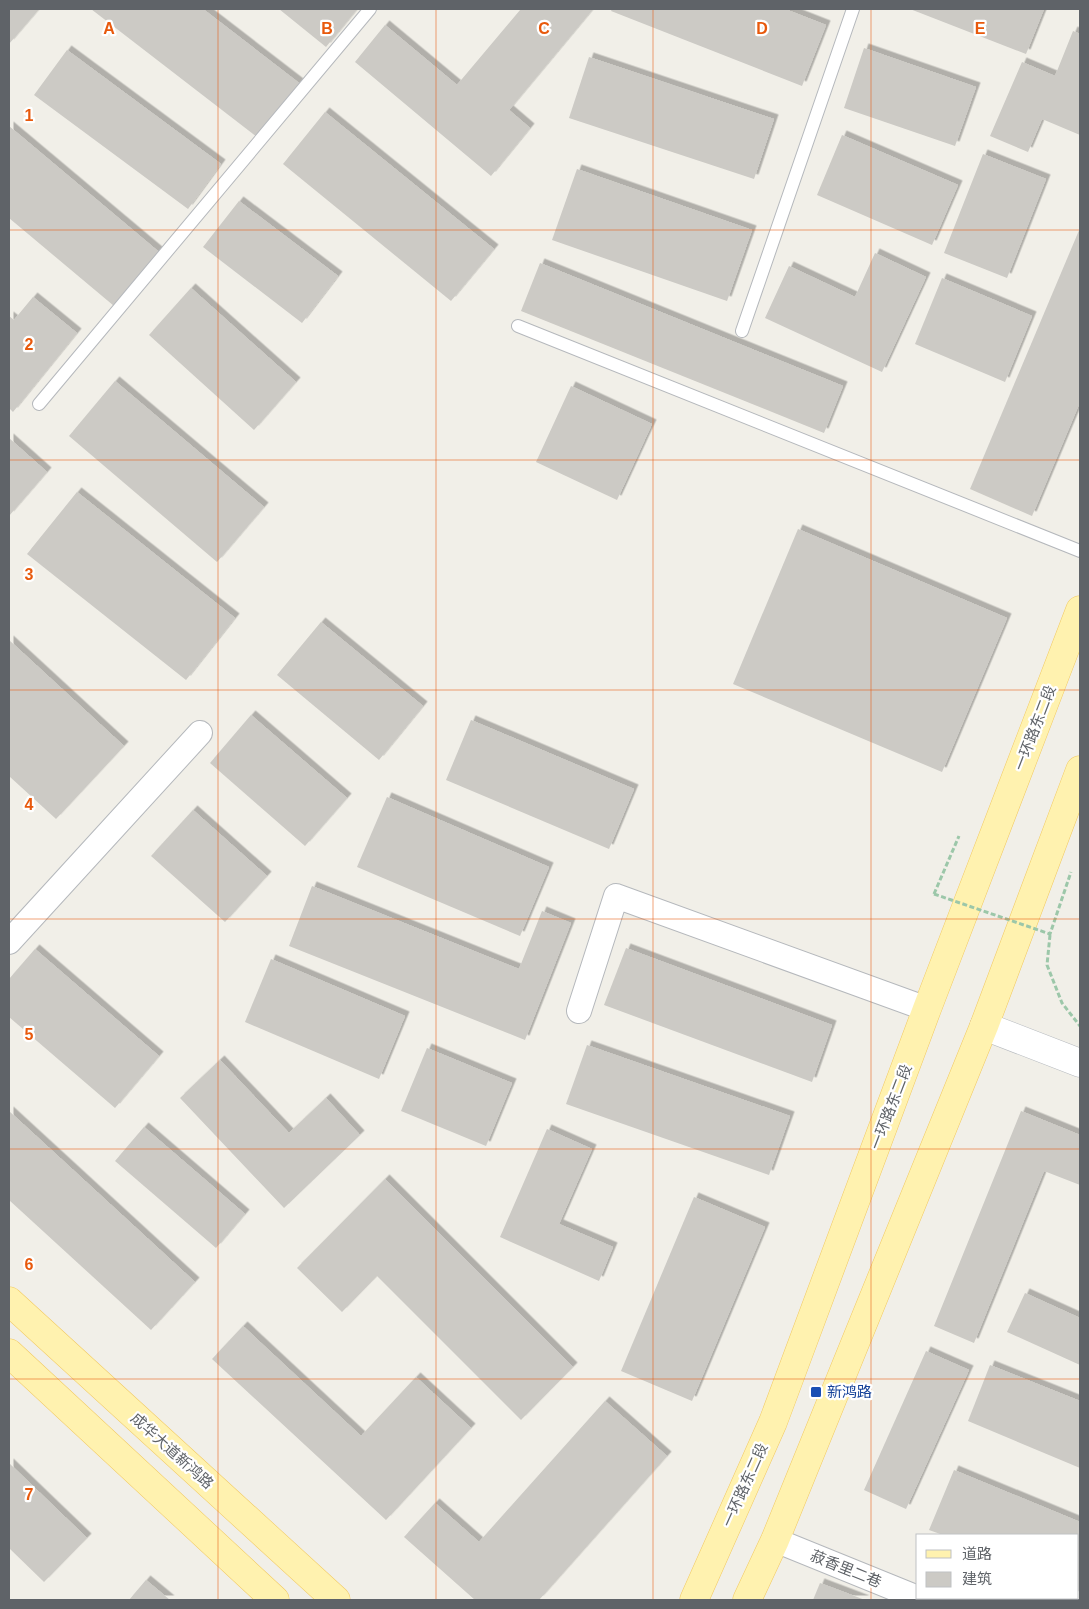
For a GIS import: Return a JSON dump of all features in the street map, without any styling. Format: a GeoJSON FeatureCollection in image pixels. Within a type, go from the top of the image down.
{"type":"FeatureCollection","features":[{"type":"Feature","properties":{"kind":"main road","name":"一环路东二段"},"geometry":{"type":"LineString","coordinates":[[694,1600],[773,1422],[927,1009],[1080,610]]}},
{"type":"Feature","properties":{"kind":"main road"},"geometry":{"type":"LineString","coordinates":[[747,1600],[775,1540],[984,1026],[1080,770]]}},
{"type":"Feature","properties":{"kind":"main road","name":"成华大道新鸿路"},"geometry":{"type":"LineString","coordinates":[[9,1301],[336,1600]]}},
{"type":"Feature","properties":{"kind":"main road"},"geometry":{"type":"LineString","coordinates":[[9,1353],[275,1600]]}},
{"type":"Feature","properties":{"kind":"street"},"geometry":{"type":"LineString","coordinates":[[9,942],[200,733]]}},
{"type":"Feature","properties":{"kind":"street"},"geometry":{"type":"LineString","coordinates":[[579,1011],[616,896],[927,1009]]}},
{"type":"Feature","properties":{"kind":"street"},"geometry":{"type":"LineString","coordinates":[[984,1026],[1080,1063]]}},
{"type":"Feature","properties":{"kind":"street","name":"菽香里二巷"},"geometry":{"type":"LineString","coordinates":[[775,1540],[916,1597]]}},
{"type":"Feature","properties":{"kind":"lane"},"geometry":{"type":"LineString","coordinates":[[39,404],[370,9]]}},
{"type":"Feature","properties":{"kind":"lane"},"geometry":{"type":"LineString","coordinates":[[742,331],[854,9]]}},
{"type":"Feature","properties":{"kind":"lane"},"geometry":{"type":"LineString","coordinates":[[518,326],[1080,551]]}},
{"type":"Feature","properties":{"kind":"path"},"geometry":{"type":"LineString","coordinates":[[959,836],[934,894],[1050,934]]}},
{"type":"Feature","properties":{"kind":"path"},"geometry":{"type":"LineString","coordinates":[[1071,872],[1050,934],[1047,965],[1062,1003],[1080,1026]]}},
{"type":"Feature","properties":{"kind":"building"},"geometry":{"type":"Polygon","coordinates":[[[9,9],[39,9],[9,44],[9,9]]]}},
{"type":"Feature","properties":{"kind":"building"},"geometry":{"type":"Polygon","coordinates":[[[91,9],[203,9],[299,83],[257,137],[91,9]]]}},
{"type":"Feature","properties":{"kind":"building"},"geometry":{"type":"Polygon","coordinates":[[[279,9],[357,9],[326,47],[279,9]]]}},
{"type":"Feature","properties":{"kind":"building"},"geometry":{"type":"Polygon","coordinates":[[[521,9],[593,9],[509,110],[530,128],[491,176],[355,62],[385,25],[457,85],[521,9]]]}},
{"type":"Feature","properties":{"kind":"building"},"geometry":{"type":"Polygon","coordinates":[[[612,9],[785,9],[826,25],[802,86],[611,11],[612,9]]]}},
{"type":"Feature","properties":{"kind":"building"},"geometry":{"type":"Polygon","coordinates":[[[910,9],[1044,9],[1026,54],[910,9]]]}},
{"type":"Feature","properties":{"kind":"building"},"geometry":{"type":"Polygon","coordinates":[[[1073,31],[1080,34],[1080,135],[1042,119],[1028,152],[990,136],[1022,62],[1055,76],[1073,31]]]}},
{"type":"Feature","properties":{"kind":"building"},"geometry":{"type":"Polygon","coordinates":[[[864,48],[976,87],[955,146],[844,108],[864,48]]]}},
{"type":"Feature","properties":{"kind":"building"},"geometry":{"type":"Polygon","coordinates":[[[67,50],[221,164],[188,209],[34,95],[67,50]]]}},
{"type":"Feature","properties":{"kind":"building"},"geometry":{"type":"Polygon","coordinates":[[[589,57],[774,119],[754,179],[569,118],[589,57]]]}},
{"type":"Feature","properties":{"kind":"building"},"geometry":{"type":"Polygon","coordinates":[[[325,112],[494,249],[451,301],[283,164],[325,112]]]}},
{"type":"Feature","properties":{"kind":"building"},"geometry":{"type":"Polygon","coordinates":[[[9,126],[159,252],[114,306],[9,218],[9,126]]]}},
{"type":"Feature","properties":{"kind":"building"},"geometry":{"type":"Polygon","coordinates":[[[842,135],[958,185],[932,245],[817,195],[842,135]]]}},
{"type":"Feature","properties":{"kind":"building"},"geometry":{"type":"Polygon","coordinates":[[[983,154],[1046,179],[1007,278],[944,253],[983,154]]]}},
{"type":"Feature","properties":{"kind":"building"},"geometry":{"type":"Polygon","coordinates":[[[577,169],[752,230],[727,301],[552,240],[577,169]]]}},
{"type":"Feature","properties":{"kind":"building"},"geometry":{"type":"Polygon","coordinates":[[[239,201],[338,276],[302,323],[203,247],[239,201]]]}},
{"type":"Feature","properties":{"kind":"building"},"geometry":{"type":"Polygon","coordinates":[[[1080,228],[1080,402],[1032,516],[970,489],[1080,228]]]}},
{"type":"Feature","properties":{"kind":"building"},"geometry":{"type":"Polygon","coordinates":[[[875,253],[926,277],[882,372],[765,318],[789,266],[855,297],[875,253]]]}},
{"type":"Feature","properties":{"kind":"building"},"geometry":{"type":"Polygon","coordinates":[[[540,263],[843,386],[824,433],[521,311],[540,263]]]}},
{"type":"Feature","properties":{"kind":"building"},"geometry":{"type":"Polygon","coordinates":[[[942,278],[1032,316],[1005,382],[915,344],[942,278]]]}},
{"type":"Feature","properties":{"kind":"building"},"geometry":{"type":"Polygon","coordinates":[[[191,288],[296,382],[254,430],[149,335],[191,288]]]}},
{"type":"Feature","properties":{"kind":"building"},"geometry":{"type":"Polygon","coordinates":[[[33,297],[77,333],[13,412],[9,408],[9,316],[14,320],[33,297]]]}},
{"type":"Feature","properties":{"kind":"building"},"geometry":{"type":"Polygon","coordinates":[[[115,381],[264,507],[217,562],[69,436],[115,381]]]}},
{"type":"Feature","properties":{"kind":"building"},"geometry":{"type":"Polygon","coordinates":[[[571,386],[652,424],[617,500],[536,462],[571,386]]]}},
{"type":"Feature","properties":{"kind":"building"},"geometry":{"type":"Polygon","coordinates":[[[9,438],[47,472],[9,516],[9,438]]]}},
{"type":"Feature","properties":{"kind":"building"},"geometry":{"type":"Polygon","coordinates":[[[77,492],[235,618],[186,680],[27,554],[77,492]]]}},
{"type":"Feature","properties":{"kind":"building"},"geometry":{"type":"Polygon","coordinates":[[[798,529],[1007,618],[942,772],[733,684],[798,529]]]}},
{"type":"Feature","properties":{"kind":"building"},"geometry":{"type":"Polygon","coordinates":[[[321,622],[423,706],[379,760],[277,675],[321,622]]]}},
{"type":"Feature","properties":{"kind":"building"},"geometry":{"type":"Polygon","coordinates":[[[9,640],[124,746],[56,819],[9,776],[9,640]]]}},
{"type":"Feature","properties":{"kind":"building"},"geometry":{"type":"Polygon","coordinates":[[[251,715],[347,798],[305,846],[210,763],[251,715]]]}},
{"type":"Feature","properties":{"kind":"building"},"geometry":{"type":"Polygon","coordinates":[[[471,720],[634,789],[609,849],[446,780],[471,720]]]}},
{"type":"Feature","properties":{"kind":"building"},"geometry":{"type":"Polygon","coordinates":[[[387,797],[549,867],[520,936],[357,867],[387,797]]]}},
{"type":"Feature","properties":{"kind":"building"},"geometry":{"type":"Polygon","coordinates":[[[193,810],[267,876],[225,922],[151,856],[193,810]]]}},
{"type":"Feature","properties":{"kind":"building"},"geometry":{"type":"Polygon","coordinates":[[[312,886],[519,969],[542,911],[571,923],[525,1040],[289,946],[312,886]]]}},
{"type":"Feature","properties":{"kind":"building"},"geometry":{"type":"Polygon","coordinates":[[[626,948],[832,1025],[812,1082],[604,1005],[626,948]]]}},
{"type":"Feature","properties":{"kind":"building"},"geometry":{"type":"Polygon","coordinates":[[[35,949],[159,1056],[115,1108],[9,1017],[9,979],[35,949]]]}},
{"type":"Feature","properties":{"kind":"building"},"geometry":{"type":"Polygon","coordinates":[[[271,959],[405,1016],[379,1079],[245,1022],[271,959]]]}},
{"type":"Feature","properties":{"kind":"building"},"geometry":{"type":"Polygon","coordinates":[[[587,1045],[790,1116],[769,1175],[566,1104],[587,1045]]]}},
{"type":"Feature","properties":{"kind":"building"},"geometry":{"type":"Polygon","coordinates":[[[427,1048],[512,1083],[486,1146],[401,1111],[427,1048]]]}},
{"type":"Feature","properties":{"kind":"building"},"geometry":{"type":"Polygon","coordinates":[[[220,1060],[289,1133],[326,1098],[360,1135],[284,1208],[180,1098],[220,1060]]]}},
{"type":"Feature","properties":{"kind":"building"},"geometry":{"type":"Polygon","coordinates":[[[9,1111],[195,1282],[151,1330],[9,1200],[9,1111]]]}},
{"type":"Feature","properties":{"kind":"building"},"geometry":{"type":"Polygon","coordinates":[[[1021,1111],[1080,1135],[1080,1185],[1044,1171],[974,1343],[934,1326],[1021,1111]]]}},
{"type":"Feature","properties":{"kind":"building"},"geometry":{"type":"Polygon","coordinates":[[[144,1127],[245,1214],[216,1248],[115,1161],[144,1127]]]}},
{"type":"Feature","properties":{"kind":"building"},"geometry":{"type":"Polygon","coordinates":[[[547,1129],[592,1149],[559,1224],[613,1247],[599,1281],[500,1237],[547,1129]]]}},
{"type":"Feature","properties":{"kind":"building"},"geometry":{"type":"Polygon","coordinates":[[[385,1179],[573,1367],[521,1420],[377,1276],[342,1312],[297,1268],[385,1179]]]}},
{"type":"Feature","properties":{"kind":"building"},"geometry":{"type":"Polygon","coordinates":[[[694,1197],[765,1227],[692,1401],[621,1371],[694,1197]]]}},
{"type":"Feature","properties":{"kind":"building"},"geometry":{"type":"Polygon","coordinates":[[[1025,1293],[1080,1318],[1080,1365],[1007,1332],[1025,1293]]]}},
{"type":"Feature","properties":{"kind":"building"},"geometry":{"type":"Polygon","coordinates":[[[243,1326],[361,1436],[416,1377],[471,1428],[386,1520],[212,1359],[243,1326]]]}},
{"type":"Feature","properties":{"kind":"building"},"geometry":{"type":"Polygon","coordinates":[[[926,1351],[969,1370],[906,1509],[864,1490],[926,1351]]]}},
{"type":"Feature","properties":{"kind":"building"},"geometry":{"type":"Polygon","coordinates":[[[990,1365],[1080,1401],[1080,1468],[968,1421],[990,1365]]]}},
{"type":"Feature","properties":{"kind":"building"},"geometry":{"type":"Polygon","coordinates":[[[605,1401],[667,1456],[539,1600],[475,1600],[404,1537],[435,1503],[479,1542],[605,1401]]]}},
{"type":"Feature","properties":{"kind":"building"},"geometry":{"type":"Polygon","coordinates":[[[9,1463],[87,1538],[44,1582],[9,1548],[9,1463]]]}},
{"type":"Feature","properties":{"kind":"building"},"geometry":{"type":"Polygon","coordinates":[[[954,1470],[1080,1522],[1080,1592],[1079,1534],[940,1534],[929,1530],[954,1470]]]}},
{"type":"Feature","properties":{"kind":"building"},"geometry":{"type":"Polygon","coordinates":[[[146,1580],[170,1600],[129,1600],[146,1580]]]}},
{"type":"Feature","properties":{"kind":"building"},"geometry":{"type":"Polygon","coordinates":[[[820,1583],[865,1600],[813,1600],[820,1583]]]}},
{"type":"Feature","properties":{"kind":"place","name":"新鸿路"},"geometry":{"type":"Point","coordinates":[816,1392]}}]}
